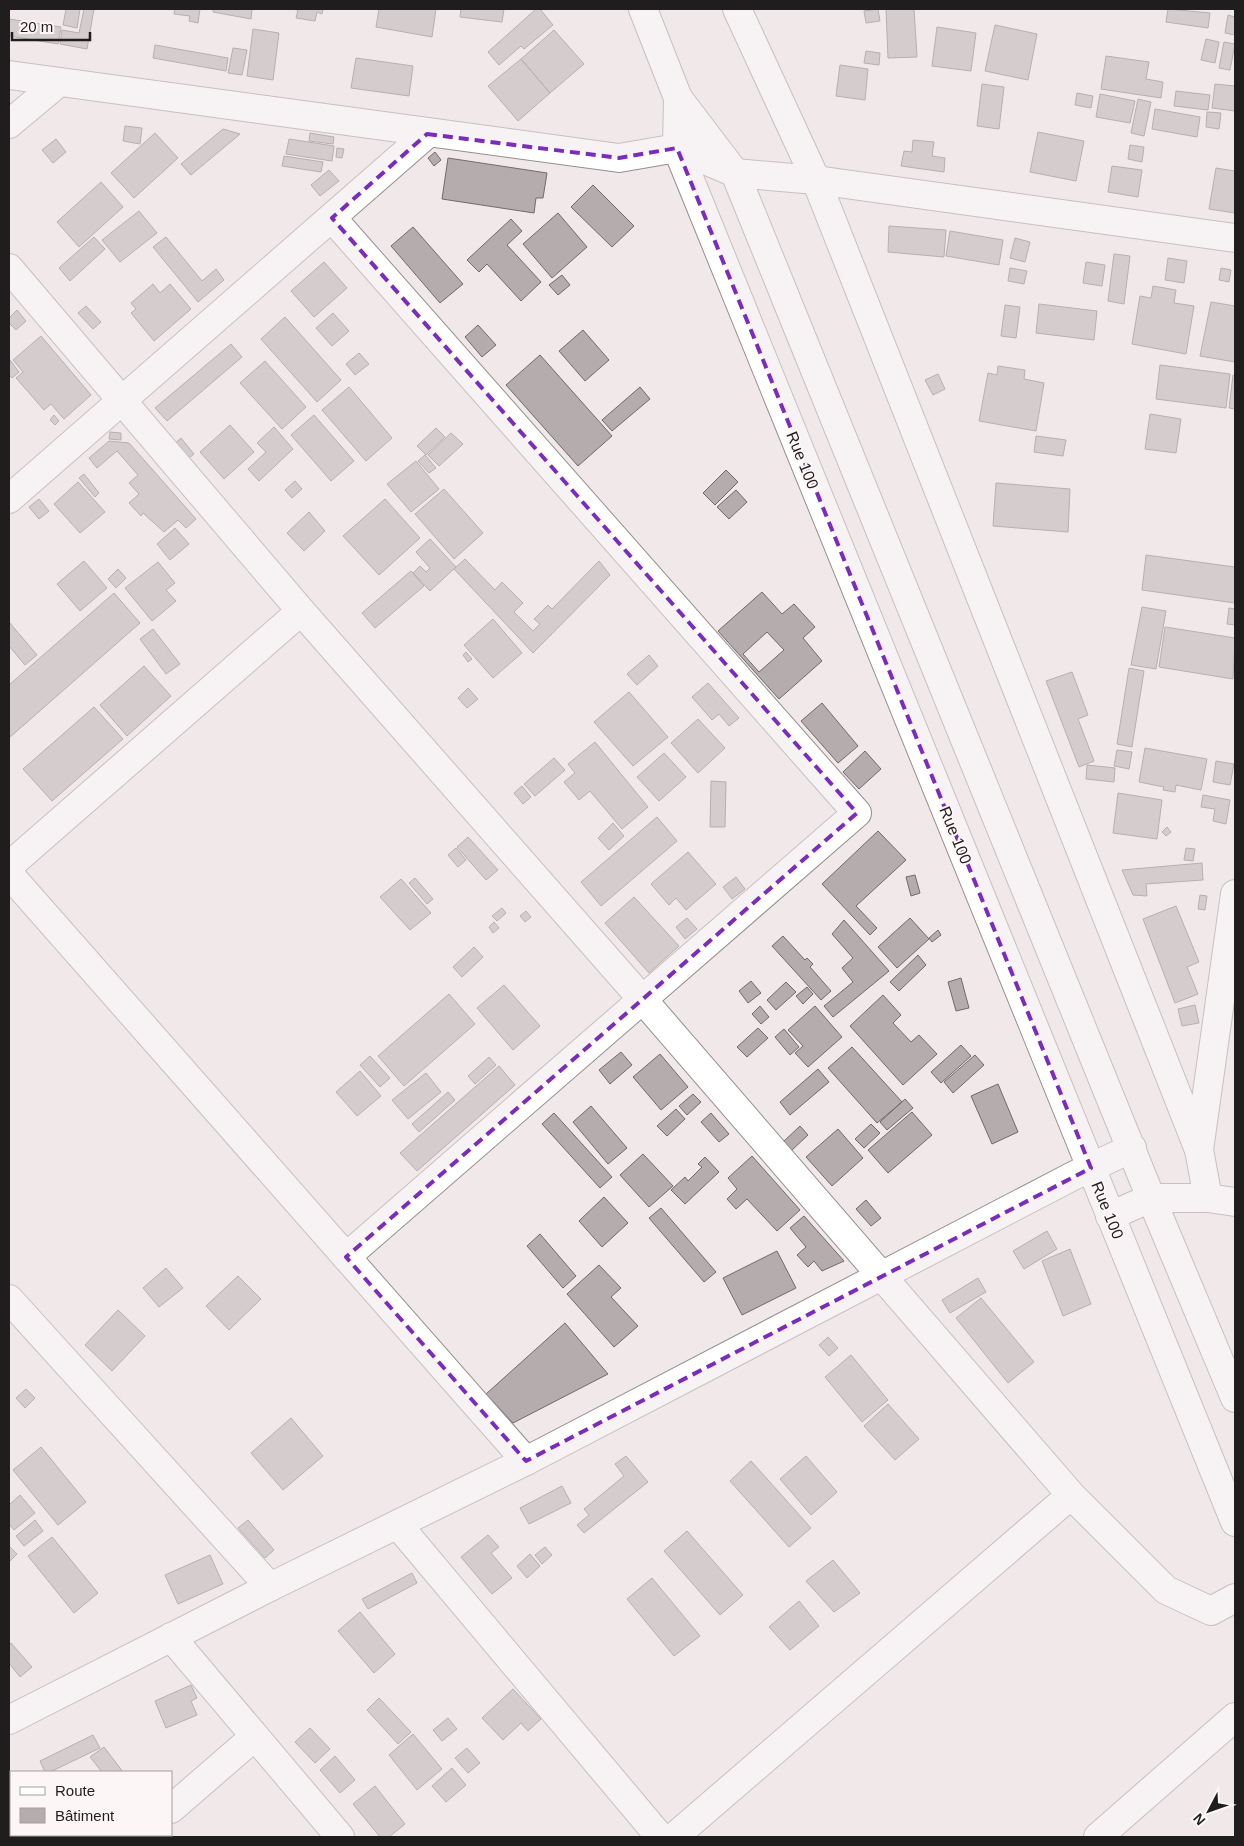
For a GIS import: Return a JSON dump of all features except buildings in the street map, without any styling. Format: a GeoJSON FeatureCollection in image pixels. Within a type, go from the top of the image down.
{"type":"FeatureCollection","features":[{"type":"Feature","properties":{"kind":"street"},"geometry":{"type":"LineString","coordinates":[[643,9],[678,98],[735,173],[1132,1148],[1150,1198],[1235,1398]]}},
{"type":"Feature","properties":{"kind":"street"},"geometry":{"type":"LineString","coordinates":[[737,9],[816,180],[1199,1150],[1208,1198]]}},
{"type":"Feature","properties":{"kind":"street"},"geometry":{"type":"LineString","coordinates":[[9,75],[427,134],[619,158],[676,148],[735,173],[816,180],[1235,238]]}},
{"type":"Feature","properties":{"kind":"street"},"geometry":{"type":"LineString","coordinates":[[9,124],[58,83]]}},
{"type":"Feature","properties":{"kind":"street"},"geometry":{"type":"LineString","coordinates":[[676,148],[678,98]]}},
{"type":"Feature","properties":{"kind":"street"},"geometry":{"type":"LineString","coordinates":[[9,499],[427,134]]}},
{"type":"Feature","properties":{"kind":"street","name":"Rue 100"},"geometry":{"type":"LineString","coordinates":[[676,148],[1235,1522]]}},
{"type":"Feature","properties":{"kind":"street"},"geometry":{"type":"LineString","coordinates":[[332,218],[857,813],[346,1257]]}},
{"type":"Feature","properties":{"kind":"street"},"geometry":{"type":"LineString","coordinates":[[9,268],[301,611],[643,1000],[1071,1495],[1166,1590],[1211,1611],[1235,1598]]}},
{"type":"Feature","properties":{"kind":"street"},"geometry":{"type":"LineString","coordinates":[[9,866],[301,611]]}},
{"type":"Feature","properties":{"kind":"street"},"geometry":{"type":"LineString","coordinates":[[9,874],[526,1461]]}},
{"type":"Feature","properties":{"kind":"street"},"geometry":{"type":"LineString","coordinates":[[1199,1150],[1235,894]]}},
{"type":"Feature","properties":{"kind":"street"},"geometry":{"type":"LineString","coordinates":[[13,1712],[171,1637],[526,1461],[882,1275],[1132,1148]]}},
{"type":"Feature","properties":{"kind":"street"},"geometry":{"type":"LineString","coordinates":[[1110,1216],[1150,1198],[1208,1198],[1235,1202]]}},
{"type":"Feature","properties":{"kind":"street"},"geometry":{"type":"LineString","coordinates":[[9,1299],[270,1587]]}},
{"type":"Feature","properties":{"kind":"street"},"geometry":{"type":"LineString","coordinates":[[674,1837],[1071,1495]]}},
{"type":"Feature","properties":{"kind":"street"},"geometry":{"type":"LineString","coordinates":[[398,1525],[660,1837]]}},
{"type":"Feature","properties":{"kind":"street"},"geometry":{"type":"LineString","coordinates":[[171,1637],[340,1837]]}},
{"type":"Feature","properties":{"kind":"street"},"geometry":{"type":"LineString","coordinates":[[1098,1837],[1235,1718]]}},
{"type":"Feature","properties":{"kind":"street"},"geometry":{"type":"LineString","coordinates":[[172,1808],[254,1737]]}},
{"type":"Feature","properties":{"kind":"highlighted area"},"geometry":{"type":"Polygon","coordinates":[[[427,134],[619,158],[677,148],[1091,1168],[526,1461],[346,1257],[857,813],[332,218],[427,134]]]}}]}
